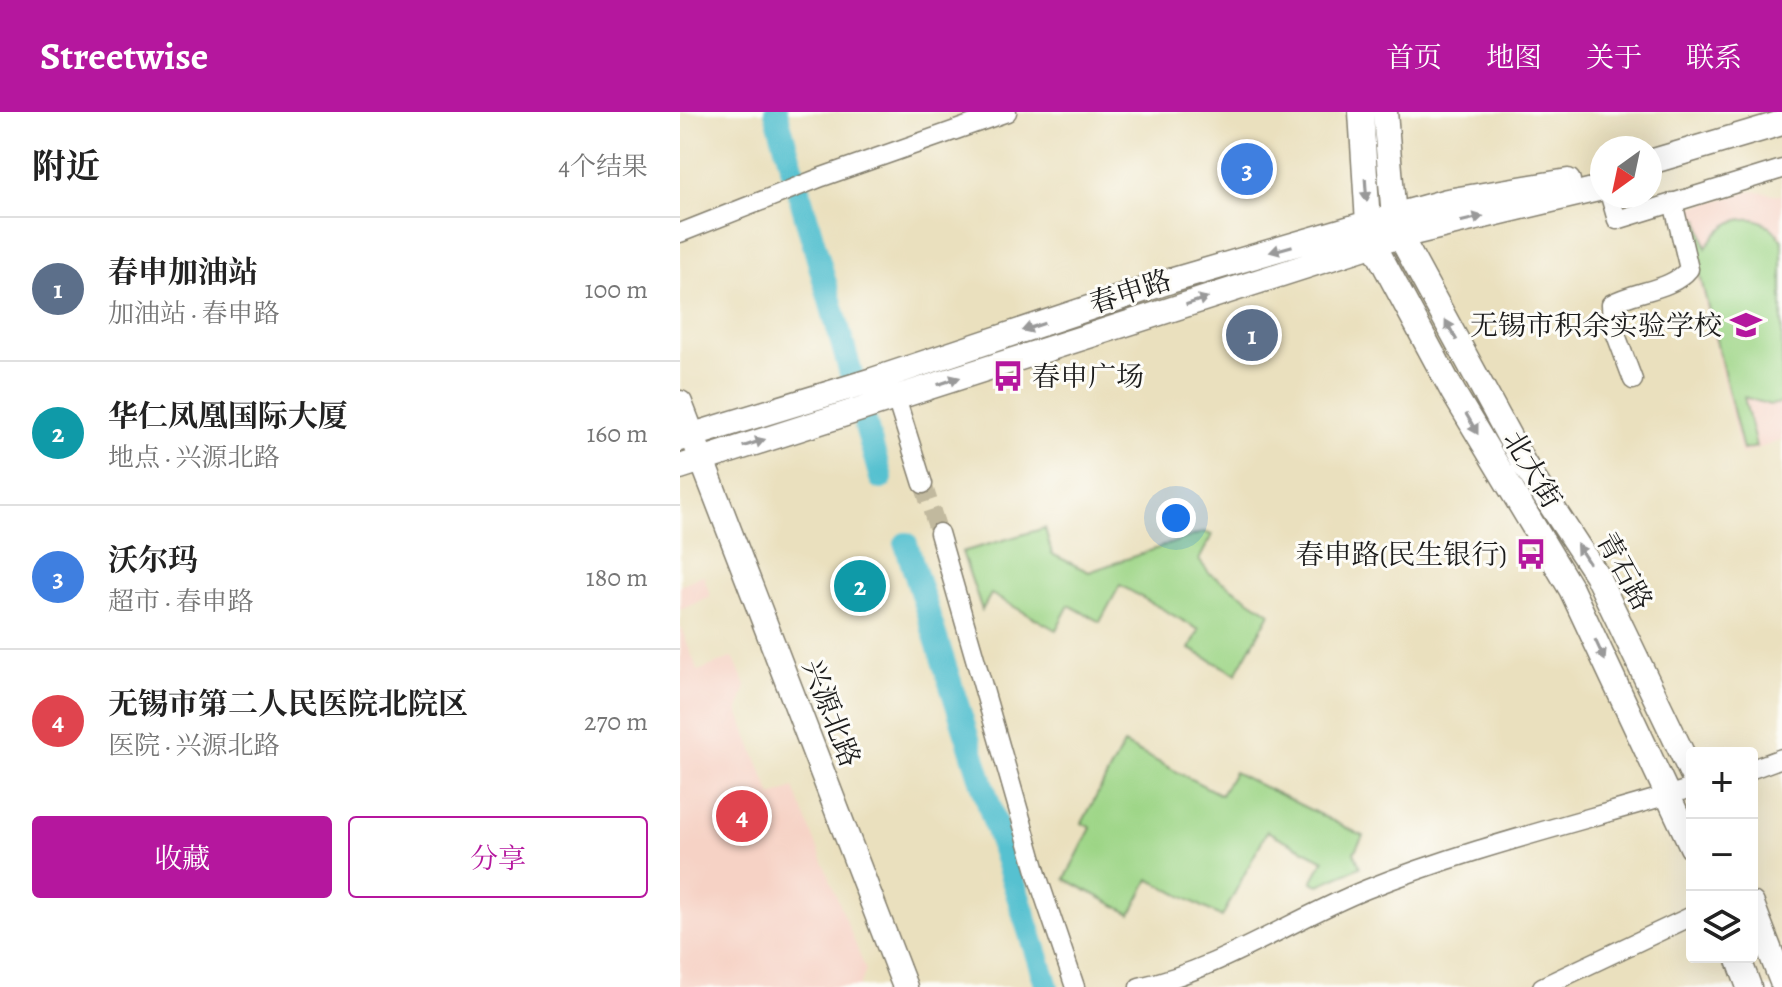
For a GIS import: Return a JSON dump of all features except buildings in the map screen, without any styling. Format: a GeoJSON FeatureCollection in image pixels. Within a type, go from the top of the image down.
{"type":"FeatureCollection","features":[{"type":"Feature","properties":{"kind":"main road","name":"北大街"},"geometry":{"type":"LineString","coordinates":[[1361,112],[1371,234],[1453,392],[1571,589],[1680,792],[1686,820]]}},
{"type":"Feature","properties":{"kind":"main road"},"geometry":{"type":"LineString","coordinates":[[1385,112],[1397,226]]}},
{"type":"Feature","properties":{"kind":"main road"},"geometry":{"type":"LineString","coordinates":[[1662,158],[1782,123]]}},
{"type":"Feature","properties":{"kind":"main road"},"geometry":{"type":"LineString","coordinates":[[1662,172],[1782,139]]}},
{"type":"Feature","properties":{"kind":"main road","name":"春申路"},"geometry":{"type":"LineString","coordinates":[[1397,226],[1447,201],[1590,178]]}},
{"type":"Feature","properties":{"kind":"main road","name":"春申路"},"geometry":{"type":"LineString","coordinates":[[690,464],[885,401],[1397,226],[1590,190]]}},
{"type":"Feature","properties":{"kind":"main road","name":"青石路"},"geometry":{"type":"LineString","coordinates":[[1397,226],[1524,464],[1596,574],[1686,762]]}},
{"type":"Feature","properties":{"kind":"main road","name":"春申路"},"geometry":{"type":"LineString","coordinates":[[686,437],[873,380],[1170,281],[1371,234]]}},
{"type":"Feature","properties":{"kind":"main road","name":"兴源北路"},"geometry":{"type":"LineString","coordinates":[[680,403],[690,464],[905,987]]}},
{"type":"Feature","properties":{"kind":"main road"},"geometry":{"type":"LineString","coordinates":[[1758,920],[1782,982]]}},
{"type":"Feature","properties":{"kind":"main road"},"geometry":{"type":"LineString","coordinates":[[1740,963],[1749,987]]}},
{"type":"Feature","properties":{"kind":"street"},"geometry":{"type":"LineString","coordinates":[[680,233],[792,188],[1007,112]]}},
{"type":"Feature","properties":{"kind":"street"},"geometry":{"type":"LineString","coordinates":[[1662,206],[1782,169]]}},
{"type":"Feature","properties":{"kind":"street"},"geometry":{"type":"LineString","coordinates":[[1633,380],[1612,324],[1611,304],[1625,296],[1679,281],[1689,269],[1673,202]]}},
{"type":"Feature","properties":{"kind":"street"},"geometry":{"type":"LineString","coordinates":[[1614,208],[1617,220],[1654,208]]}},
{"type":"Feature","properties":{"kind":"street"},"geometry":{"type":"LineString","coordinates":[[885,401],[923,484]]}},
{"type":"Feature","properties":{"kind":"street"},"geometry":{"type":"LineString","coordinates":[[939,533],[1038,878],[1075,987]]}},
{"type":"Feature","properties":{"kind":"street"},"geometry":{"type":"LineString","coordinates":[[1758,767],[1782,758]]}},
{"type":"Feature","properties":{"kind":"street"},"geometry":{"type":"LineString","coordinates":[[1139,987],[1227,957],[1366,890],[1476,852],[1680,792]]}},
{"type":"Feature","properties":{"kind":"street"},"geometry":{"type":"LineString","coordinates":[[1542,987],[1686,919]]}},
{"type":"Feature","properties":{"kind":"shaded area","name":"无锡市积余实验学校"},"geometry":{"type":"Polygon","coordinates":[[[1752,191],[1782,195],[1782,440],[1741,455],[1682,210],[1752,191]]]}},
{"type":"Feature","properties":{"kind":"shaded area"},"geometry":{"type":"Polygon","coordinates":[[[703,575],[711,597],[680,610],[680,585],[703,575]]]}},
{"type":"Feature","properties":{"kind":"shaded area"},"geometry":{"type":"Polygon","coordinates":[[[680,625],[698,671],[733,657],[746,686],[738,711],[749,740],[772,796],[794,788],[866,971],[859,987],[680,987],[680,625]]]}},
{"type":"Feature","properties":{"kind":"green space","name":"无锡市积余实验学校"},"geometry":{"type":"Polygon","coordinates":[[[1699,219],[1706,248],[1723,229],[1742,219],[1763,222],[1782,240],[1782,403],[1770,405],[1744,397],[1756,447],[1743,450],[1687,222],[1699,219]]]}},
{"type":"Feature","properties":{"kind":"green space"},"geometry":{"type":"Polygon","coordinates":[[[1045,528],[1052,554],[1089,572],[1204,532],[1212,535],[1199,560],[1209,573],[1270,613],[1236,674],[1190,649],[1199,630],[1120,585],[1100,622],[1069,605],[1056,630],[991,594],[982,610],[962,552],[1045,528]]]}},
{"type":"Feature","properties":{"kind":"green space"},"geometry":{"type":"Polygon","coordinates":[[[1124,744],[1221,795],[1234,772],[1363,836],[1354,852],[1360,867],[1319,885],[1312,882],[1324,860],[1267,831],[1222,917],[1149,879],[1131,914],[1065,879],[1091,828],[1082,823],[1124,744]]]}},
{"type":"Feature","properties":{"kind":"waterway"},"geometry":{"type":"LineString","coordinates":[[776,112],[881,478]]}},
{"type":"Feature","properties":{"kind":"waterway"},"geometry":{"type":"LineString","coordinates":[[906,544],[1047,987]]}},
{"type":"Feature","properties":{"kind":"tunnel"},"geometry":{"type":"LineString","coordinates":[[923,484],[939,533]]}},
{"type":"Feature","properties":{"kind":"place","name":"沃尔玛"},"geometry":{"type":"Point","coordinates":[1247,169]}},
{"type":"Feature","properties":{"kind":"place","name":"无锡市积余实验学校"},"geometry":{"type":"Point","coordinates":[1746,325]}},
{"type":"Feature","properties":{"kind":"place","name":"春申加油站"},"geometry":{"type":"Point","coordinates":[1252,335]}},
{"type":"Feature","properties":{"kind":"place","name":"春申广场"},"geometry":{"type":"Point","coordinates":[1008,376]}},
{"type":"Feature","properties":{"kind":"place","name":"春申路(民生银行)"},"geometry":{"type":"Point","coordinates":[1531,554]}},
{"type":"Feature","properties":{"kind":"place","name":"华仁凤凰国际大厦"},"geometry":{"type":"Point","coordinates":[860,586]}},
{"type":"Feature","properties":{"kind":"place","name":"无锡市第二人民医院北院区"},"geometry":{"type":"Point","coordinates":[742,816]}}]}
